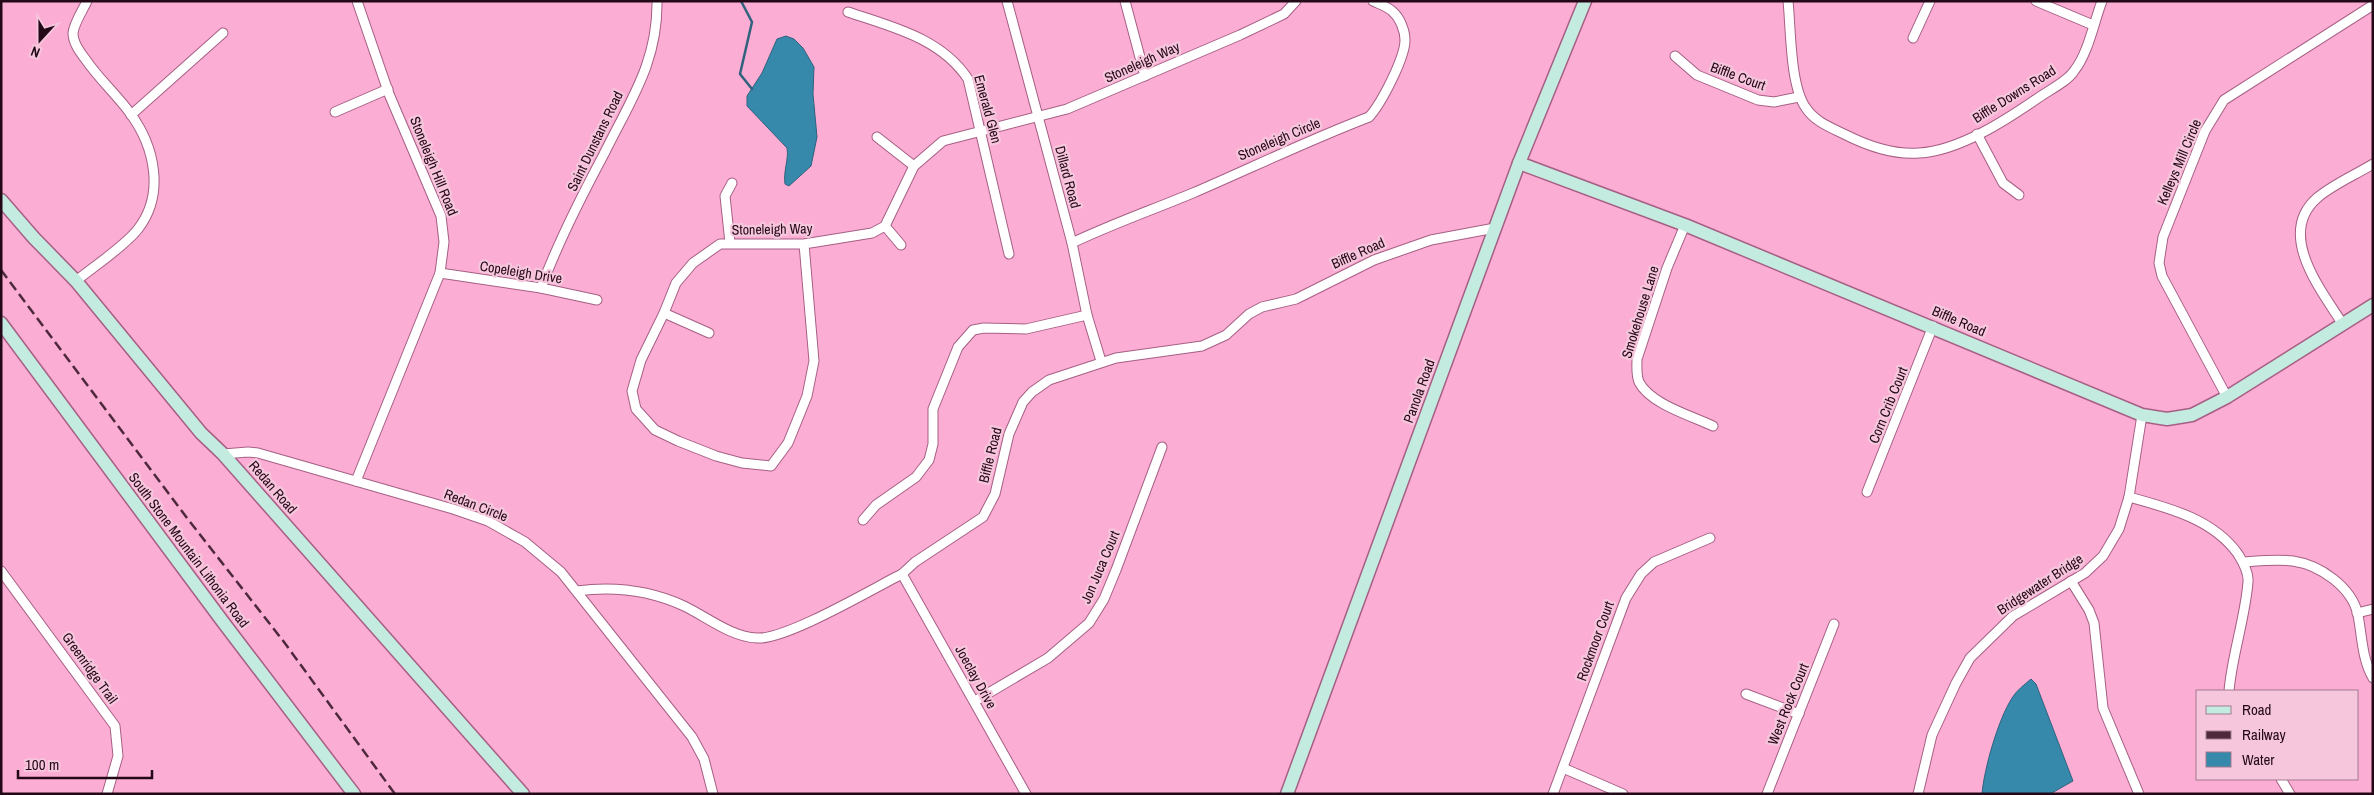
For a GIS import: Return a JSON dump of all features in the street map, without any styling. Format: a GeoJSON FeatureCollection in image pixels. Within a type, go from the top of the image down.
{"type":"FeatureCollection","features":[{"type":"Feature","properties":{"kind":"main road","name":"Panola Road"},"geometry":{"type":"LineString","coordinates":[[1287,794],[1519,163],[1585,1]]}},
{"type":"Feature","properties":{"kind":"main road","name":"Biffle Road"},"geometry":{"type":"LineString","coordinates":[[1519,163],[1685,225],[1933,326],[2142,415],[2168,419],[2192,415],[2227,397],[2373,305]]}},
{"type":"Feature","properties":{"kind":"main road","name":"Redan Road"},"geometry":{"type":"LineString","coordinates":[[1,200],[34,238],[76,281],[189,418],[223,454],[523,794]]}},
{"type":"Feature","properties":{"kind":"main road","name":"South Stone Mountain Lithonia Road"},"geometry":{"type":"LineString","coordinates":[[1,323],[223,622],[354,794]]}},
{"type":"Feature","properties":{"kind":"street"},"geometry":{"type":"LineString","coordinates":[[76,281],[131,236],[144,221],[154,196],[154,169],[147,144],[131,115],[93,70],[75,44],[73,31],[87,1]]}},
{"type":"Feature","properties":{"kind":"street","name":"Stoneleigh Hill Road"},"geometry":{"type":"LineString","coordinates":[[356,481],[440,273],[444,242],[441,216],[388,89],[357,1]]}},
{"type":"Feature","properties":{"kind":"street","name":"Saint Dunstans Road"},"geometry":{"type":"LineString","coordinates":[[541,288],[598,165],[647,68],[656,36],[657,1]]}},
{"type":"Feature","properties":{"kind":"street","name":"Dillard Road"},"geometry":{"type":"LineString","coordinates":[[1007,1],[1072,243],[1087,315],[1101,362]]}},
{"type":"Feature","properties":{"kind":"street"},"geometry":{"type":"LineString","coordinates":[[1126,1],[1145,76]]}},
{"type":"Feature","properties":{"kind":"street","name":"Stoneleigh Way"},"geometry":{"type":"LineString","coordinates":[[804,244],[814,361],[807,396],[788,444],[771,466],[742,464],[716,456],[655,430],[636,408],[632,391],[641,360],[676,283],[693,263],[720,244],[804,244],[872,233],[885,226],[914,166],[943,141],[1067,109],[1284,14],[1296,1]]}},
{"type":"Feature","properties":{"kind":"street","name":"Stoneleigh Circle"},"geometry":{"type":"LineString","coordinates":[[1072,243],[1109,225],[1192,193],[1369,116],[1378,107],[1395,70],[1405,42],[1403,29],[1393,11],[1372,1]]}},
{"type":"Feature","properties":{"kind":"street","name":"Biffle Downs Road"},"geometry":{"type":"LineString","coordinates":[[1788,1],[1799,96],[1807,110],[1820,122],[1850,137],[1887,150],[1919,154],[1947,148],[1977,134],[2014,114],[2074,73],[2081,61],[2102,1]]}},
{"type":"Feature","properties":{"kind":"street"},"geometry":{"type":"LineString","coordinates":[[1913,38],[1930,1]]}},
{"type":"Feature","properties":{"kind":"street"},"geometry":{"type":"LineString","coordinates":[[2036,1],[2093,25]]}},
{"type":"Feature","properties":{"kind":"street","name":"Kelleys Mill Circle"},"geometry":{"type":"LineString","coordinates":[[2227,397],[2162,276],[2159,263],[2163,237],[2205,131],[2224,100],[2373,4]]}},
{"type":"Feature","properties":{"kind":"street","name":"Emerald Glen"},"geometry":{"type":"LineString","coordinates":[[848,12],[912,34],[943,50],[968,79],[1009,254]]}},
{"type":"Feature","properties":{"kind":"street"},"geometry":{"type":"LineString","coordinates":[[131,115],[223,34]]}},
{"type":"Feature","properties":{"kind":"street","name":"Biffle Court"},"geometry":{"type":"LineString","coordinates":[[1675,56],[1697,75],[1758,100],[1774,102],[1799,96]]}},
{"type":"Feature","properties":{"kind":"street"},"geometry":{"type":"LineString","coordinates":[[335,112],[388,89]]}},
{"type":"Feature","properties":{"kind":"street"},"geometry":{"type":"LineString","coordinates":[[1977,134],[2003,183],[2019,195]]}},
{"type":"Feature","properties":{"kind":"street"},"geometry":{"type":"LineString","coordinates":[[877,137],[914,166]]}},
{"type":"Feature","properties":{"kind":"street"},"geometry":{"type":"LineString","coordinates":[[2342,323],[2305,260],[2300,234],[2303,221],[2317,198],[2373,164]]}},
{"type":"Feature","properties":{"kind":"street"},"geometry":{"type":"LineString","coordinates":[[730,243],[725,196],[732,183]]}},
{"type":"Feature","properties":{"kind":"street","name":"Smokehouse Lane"},"geometry":{"type":"LineString","coordinates":[[1685,225],[1664,278],[1637,359],[1637,372],[1640,382],[1653,399],[1713,426]]}},
{"type":"Feature","properties":{"kind":"street"},"geometry":{"type":"LineString","coordinates":[[885,226],[901,246]]}},
{"type":"Feature","properties":{"kind":"street","name":"Biffle Road"},"geometry":{"type":"LineString","coordinates":[[577,591],[604,587],[629,589],[683,606],[728,630],[756,638],[795,629],[902,574],[915,562],[983,517],[995,494],[1009,434],[1023,402],[1032,392],[1049,380],[1101,362],[1132,354],[1202,346],[1226,335],[1249,314],[1262,307],[1296,299],[1374,260],[1431,240],[1495,228]]}},
{"type":"Feature","properties":{"kind":"street","name":"Copeleigh Drive"},"geometry":{"type":"LineString","coordinates":[[440,273],[541,288],[597,300]]}},
{"type":"Feature","properties":{"kind":"street"},"geometry":{"type":"LineString","coordinates":[[664,313],[709,334]]}},
{"type":"Feature","properties":{"kind":"street"},"geometry":{"type":"LineString","coordinates":[[863,520],[876,505],[916,477],[929,460],[933,444],[933,409],[958,347],[973,330],[984,328],[1026,329],[1087,315]]}},
{"type":"Feature","properties":{"kind":"street","name":"Corn Crib Court"},"geometry":{"type":"LineString","coordinates":[[1867,492],[1933,326]]}},
{"type":"Feature","properties":{"kind":"street","name":"Bridgewater Bridge"},"geometry":{"type":"LineString","coordinates":[[1918,794],[1932,736],[1956,683],[1970,658],[2013,616],[2085,573],[2102,556],[2119,529],[2129,497],[2142,415]]}},
{"type":"Feature","properties":{"kind":"street","name":"Jon Juca Court"},"geometry":{"type":"LineString","coordinates":[[974,701],[1048,658],[1090,623],[1104,599],[1116,570],[1162,447]]}},
{"type":"Feature","properties":{"kind":"street","name":"Redan Circle"},"geometry":{"type":"LineString","coordinates":[[223,454],[258,453],[454,509],[488,521],[541,553],[577,591],[692,738],[704,759],[712,794]]}},
{"type":"Feature","properties":{"kind":"street"},"geometry":{"type":"LineString","coordinates":[[2129,497],[2169,508],[2206,524],[2228,540],[2243,562],[2248,580],[2228,690]]}},
{"type":"Feature","properties":{"kind":"street","name":"Rockmoor Court"},"geometry":{"type":"LineString","coordinates":[[1553,794],[1626,598],[1641,574],[1654,562],[1710,538]]}},
{"type":"Feature","properties":{"kind":"street"},"geometry":{"type":"LineString","coordinates":[[2243,562],[2278,560],[2308,565],[2338,581],[2357,613],[2368,671],[2373,678]]}},
{"type":"Feature","properties":{"kind":"street","name":"Greenridge Trail"},"geometry":{"type":"LineString","coordinates":[[1,570],[115,726],[118,756],[107,794]]}},
{"type":"Feature","properties":{"kind":"street","name":"Joeclay Drive"},"geometry":{"type":"LineString","coordinates":[[902,574],[1026,794]]}},
{"type":"Feature","properties":{"kind":"street"},"geometry":{"type":"LineString","coordinates":[[2071,581],[2090,610],[2094,623],[2103,708],[2139,794]]}},
{"type":"Feature","properties":{"kind":"street"},"geometry":{"type":"LineString","coordinates":[[2357,613],[2373,609]]}},
{"type":"Feature","properties":{"kind":"street","name":"West Rock Court"},"geometry":{"type":"LineString","coordinates":[[1767,794],[1834,624]]}},
{"type":"Feature","properties":{"kind":"street"},"geometry":{"type":"LineString","coordinates":[[1746,694],[1798,714]]}},
{"type":"Feature","properties":{"kind":"street"},"geometry":{"type":"LineString","coordinates":[[1563,768],[1623,794]]}},
{"type":"Feature","properties":{"kind":"street"},"geometry":{"type":"LineString","coordinates":[[2282,780],[2290,794]]}},
{"type":"Feature","properties":{"kind":"water"},"geometry":{"type":"Polygon","coordinates":[[[786,36],[794,39],[803,48],[814,67],[813,94],[817,137],[811,166],[789,186],[785,184],[787,148],[747,106],[747,96],[762,73],[777,39],[786,36]]]}},
{"type":"Feature","properties":{"kind":"water"},"geometry":{"type":"Polygon","coordinates":[[[2031,679],[2036,684],[2073,781],[2050,794],[1982,794],[1989,758],[2007,707],[2014,695],[2031,679]]]}},
{"type":"Feature","properties":{"kind":"waterway"},"geometry":{"type":"LineString","coordinates":[[741,1],[752,22],[740,74],[752,89]]}},
{"type":"Feature","properties":{"kind":"railway"},"geometry":{"type":"LineString","coordinates":[[1,270],[187,518],[284,642],[395,794]]}}]}
